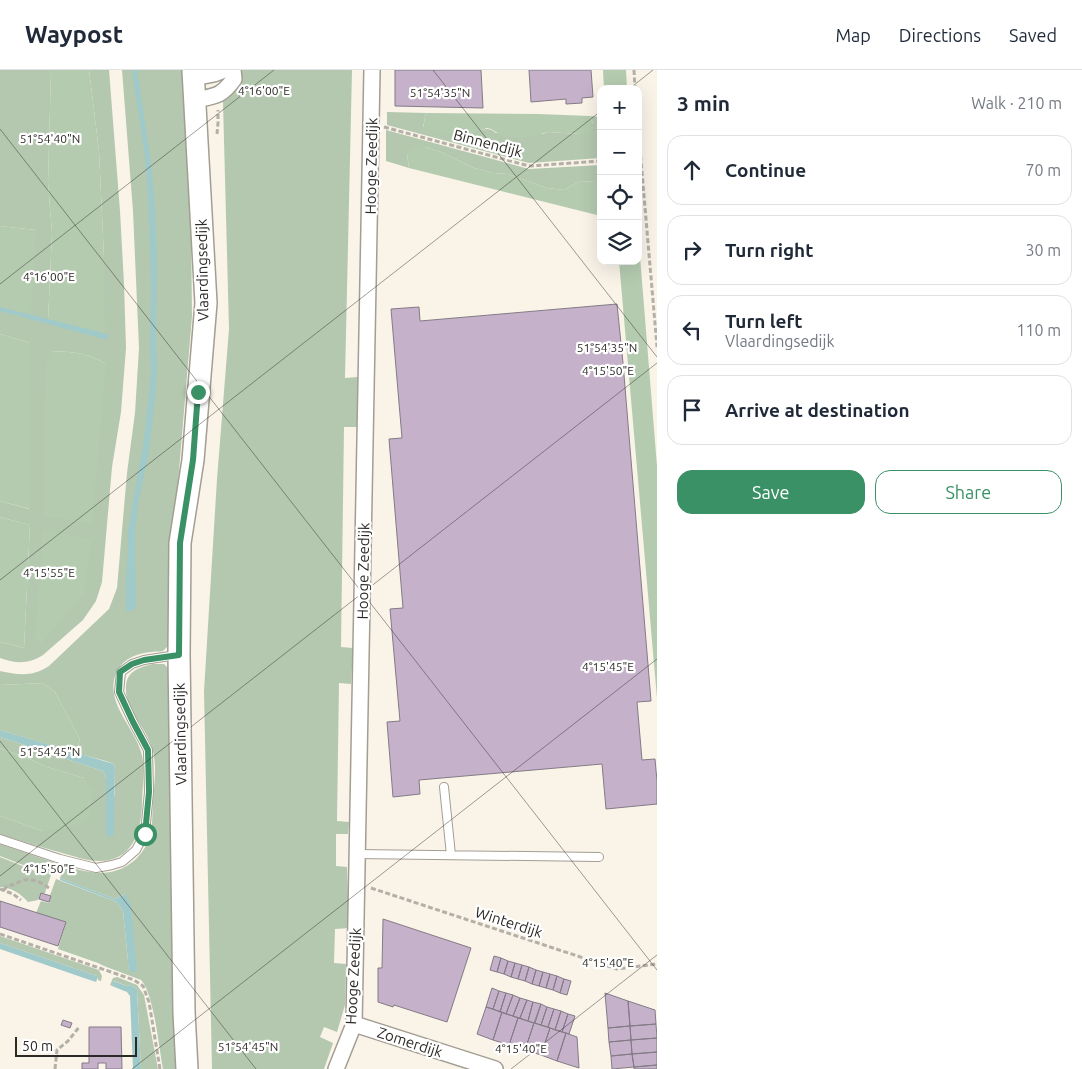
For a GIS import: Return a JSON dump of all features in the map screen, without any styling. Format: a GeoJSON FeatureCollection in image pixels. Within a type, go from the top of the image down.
{"type":"FeatureCollection","features":[{"type":"Feature","properties":{"kind":"street"},"geometry":{"type":"LineString","coordinates":[[193,74],[214,74],[224,70]]}},
{"type":"Feature","properties":{"kind":"street"},"geometry":{"type":"LineString","coordinates":[[194,100],[218,96],[227,89],[234,79],[233,70]]}},
{"type":"Feature","properties":{"kind":"street","name":"Hooge Zeedijk"},"geometry":{"type":"LineString","coordinates":[[336,1069],[354,1024],[372,70]]}},
{"type":"Feature","properties":{"kind":"street","name":"Vlaardingsedijk"},"geometry":{"type":"LineString","coordinates":[[187,1069],[184,1012],[179,655],[180,543],[193,460],[206,303],[193,74]]}},
{"type":"Feature","properties":{"kind":"street","name":"Zomerdijk"},"geometry":{"type":"LineString","coordinates":[[354,1024],[495,1069]]}},
{"type":"Feature","properties":{"kind":"lane"},"geometry":{"type":"LineString","coordinates":[[0,840],[96,868],[122,862],[136,850],[145,834],[149,792],[148,750],[119,692],[120,672],[132,664],[144,660],[179,655]]}},
{"type":"Feature","properties":{"kind":"lane"},"geometry":{"type":"LineString","coordinates":[[444,787],[451,855]]}},
{"type":"Feature","properties":{"kind":"lane"},"geometry":{"type":"LineString","coordinates":[[357,854],[599,857]]}},
{"type":"Feature","properties":{"kind":"path"},"geometry":{"type":"LineString","coordinates":[[634,70],[635,85]]}},
{"type":"Feature","properties":{"kind":"path"},"geometry":{"type":"LineString","coordinates":[[215,142],[218,123],[218,96]]}},
{"type":"Feature","properties":{"kind":"path","name":"Binnendijk"},"geometry":{"type":"LineString","coordinates":[[371,125],[529,166],[597,161]]}},
{"type":"Feature","properties":{"kind":"path"},"geometry":{"type":"LineString","coordinates":[[641,175],[657,347]]}},
{"type":"Feature","properties":{"kind":"path"},"geometry":{"type":"LineString","coordinates":[[2,890],[7,886],[25,880],[34,880],[49,888]]}},
{"type":"Feature","properties":{"kind":"path","name":"Winterdijk"},"geometry":{"type":"LineString","coordinates":[[357,884],[618,969],[657,964]]}},
{"type":"Feature","properties":{"kind":"path"},"geometry":{"type":"LineString","coordinates":[[2,890],[13,894],[21,900]]}},
{"type":"Feature","properties":{"kind":"path"},"geometry":{"type":"LineString","coordinates":[[0,934],[134,980],[143,986],[149,1002],[160,1069]]}},
{"type":"Feature","properties":{"kind":"path"},"geometry":{"type":"LineString","coordinates":[[55,1069],[58,1050],[80,1026]]}},
{"type":"Feature","properties":{"kind":"green space"},"geometry":{"type":"Polygon","coordinates":[[[0,70],[51,70],[48,183],[52,233],[48,321],[104,335],[104,257],[99,151],[89,70],[109,70],[120,211],[126,348],[121,412],[112,467],[102,582],[96,601],[83,620],[43,655],[33,660],[22,662],[0,658],[0,642],[24,648],[30,525],[0,517],[0,501],[29,509],[30,343],[0,334],[0,309],[36,230],[0,226],[0,70]],[[50,351],[106,364],[86,355],[50,351]]]}},
{"type":"Feature","properties":{"kind":"green space"},"geometry":{"type":"Polygon","coordinates":[[[51,70],[89,70],[99,151],[104,257],[105,335],[48,321],[52,233],[48,183],[51,70]]]}},
{"type":"Feature","properties":{"kind":"green space"},"geometry":{"type":"Polygon","coordinates":[[[122,70],[184,70],[191,229],[192,316],[174,530],[169,645],[163,651],[142,654],[127,660],[117,671],[114,682],[116,703],[141,752],[143,778],[141,815],[137,835],[127,851],[110,860],[99,861],[80,858],[0,834],[0,816],[42,831],[84,778],[47,767],[0,748],[0,737],[103,771],[115,797],[115,768],[114,764],[76,753],[80,739],[55,692],[43,683],[0,685],[0,671],[25,674],[43,670],[49,666],[109,609],[117,588],[127,473],[135,413],[139,348],[133,211],[122,70]]]}},
{"type":"Feature","properties":{"kind":"green space"},"geometry":{"type":"Polygon","coordinates":[[[242,70],[352,70],[345,378],[358,377],[357,427],[344,427],[341,647],[353,648],[351,684],[339,683],[337,821],[349,822],[348,834],[336,834],[336,866],[347,867],[349,928],[335,929],[334,963],[346,964],[345,1005],[337,1032],[324,1027],[320,1037],[333,1043],[324,1069],[212,1069],[204,691],[217,479],[229,329],[223,102],[242,85],[242,70]]]}},
{"type":"Feature","properties":{"kind":"green space"},"geometry":{"type":"Polygon","coordinates":[[[603,70],[626,70],[627,85],[604,85],[603,70]]]}},
{"type":"Feature","properties":{"kind":"green space"},"geometry":{"type":"Polygon","coordinates":[[[387,112],[426,113],[423,127],[488,129],[496,133],[543,134],[548,132],[580,134],[593,123],[590,116],[597,117],[597,158],[529,163],[387,125],[387,112]]]}},
{"type":"Feature","properties":{"kind":"green space"},"geometry":{"type":"Polygon","coordinates":[[[426,113],[590,116],[593,127],[591,133],[548,132],[521,138],[504,137],[487,128],[463,137],[423,128],[426,113]]]}},
{"type":"Feature","properties":{"kind":"green space"},"geometry":{"type":"Polygon","coordinates":[[[386,130],[529,169],[597,165],[597,183],[580,181],[564,190],[547,188],[508,174],[474,168],[441,152],[425,147],[407,154],[409,168],[386,161],[386,130]]]}},
{"type":"Feature","properties":{"kind":"green space"},"geometry":{"type":"Polygon","coordinates":[[[411,147],[425,147],[441,152],[474,168],[508,174],[547,188],[564,190],[580,181],[597,182],[597,215],[409,168],[407,154],[411,147]]]}},
{"type":"Feature","properties":{"kind":"green space"},"geometry":{"type":"Polygon","coordinates":[[[0,226],[36,230],[31,317],[0,309],[0,226]]]}},
{"type":"Feature","properties":{"kind":"green space"},"geometry":{"type":"Polygon","coordinates":[[[619,265],[641,265],[657,466],[657,698],[619,265]]]}},
{"type":"Feature","properties":{"kind":"green space"},"geometry":{"type":"Polygon","coordinates":[[[0,334],[30,343],[30,509],[0,501],[0,334]]]}},
{"type":"Feature","properties":{"kind":"green space"},"geometry":{"type":"Polygon","coordinates":[[[50,351],[86,355],[106,364],[92,524],[44,516],[44,408],[47,361],[50,351]]]}},
{"type":"Feature","properties":{"kind":"green space"},"geometry":{"type":"Polygon","coordinates":[[[0,517],[30,525],[24,648],[0,642],[0,517]]]}},
{"type":"Feature","properties":{"kind":"green space"},"geometry":{"type":"Polygon","coordinates":[[[43,529],[92,539],[84,593],[42,643],[35,641],[43,529]]]}},
{"type":"Feature","properties":{"kind":"green space"},"geometry":{"type":"Polygon","coordinates":[[[153,664],[164,664],[171,674],[180,1069],[163,1069],[153,1009],[146,987],[141,980],[58,949],[66,922],[36,913],[41,901],[49,903],[56,879],[117,902],[123,911],[129,971],[125,894],[115,899],[60,878],[65,866],[101,873],[119,870],[135,860],[150,836],[155,773],[153,752],[148,738],[128,702],[126,686],[129,677],[135,670],[153,664]]]}},
{"type":"Feature","properties":{"kind":"green space"},"geometry":{"type":"Polygon","coordinates":[[[43,683],[55,692],[80,739],[76,753],[0,730],[0,685],[43,683]]]}},
{"type":"Feature","properties":{"kind":"green space"},"geometry":{"type":"Polygon","coordinates":[[[0,748],[47,767],[84,778],[92,790],[90,816],[83,823],[61,830],[42,831],[0,816],[0,748]]]}},
{"type":"Feature","properties":{"kind":"green space"},"geometry":{"type":"Polygon","coordinates":[[[0,844],[55,863],[45,893],[41,893],[38,900],[28,902],[16,892],[0,887],[0,857],[46,874],[0,856],[0,844]]]}},
{"type":"Feature","properties":{"kind":"green space"},"geometry":{"type":"Polygon","coordinates":[[[0,936],[99,970],[102,976],[101,981],[98,980],[97,976],[0,943],[0,936]]]}},
{"type":"Feature","properties":{"kind":"green space"},"geometry":{"type":"Polygon","coordinates":[[[117,977],[137,985],[144,995],[158,1069],[141,1069],[137,989],[131,985],[127,986],[114,981],[112,986],[110,985],[113,978],[117,977]]]}},
{"type":"Feature","properties":{"kind":"water"},"geometry":{"type":"Polygon","coordinates":[[[132,70],[137,70],[150,155],[155,204],[157,366],[149,451],[138,504],[135,532],[136,607],[128,612],[126,609],[126,580],[128,530],[143,447],[151,374],[148,194],[145,157],[132,70]]]}},
{"type":"Feature","properties":{"kind":"water"},"geometry":{"type":"Polygon","coordinates":[[[0,307],[104,333],[109,335],[108,339],[0,311],[0,307]]]}},
{"type":"Feature","properties":{"kind":"water"},"geometry":{"type":"Polygon","coordinates":[[[0,730],[114,764],[114,835],[108,837],[106,835],[106,777],[103,771],[0,737],[0,730]]]}},
{"type":"Feature","properties":{"kind":"water"},"geometry":{"type":"Polygon","coordinates":[[[60,878],[115,899],[125,894],[131,905],[137,972],[129,971],[123,911],[117,902],[60,880],[60,878]]]}},
{"type":"Feature","properties":{"kind":"water"},"geometry":{"type":"Polygon","coordinates":[[[0,943],[98,977],[96,982],[0,949],[0,943]]]}},
{"type":"Feature","properties":{"kind":"water"},"geometry":{"type":"Polygon","coordinates":[[[113,981],[127,986],[131,985],[137,989],[141,1069],[133,1069],[130,996],[127,992],[112,986],[113,981]]]}},
{"type":"Feature","properties":{"kind":"building"},"geometry":{"type":"Polygon","coordinates":[[[395,70],[481,70],[483,108],[395,106],[395,70]]]}},
{"type":"Feature","properties":{"kind":"building"},"geometry":{"type":"Polygon","coordinates":[[[529,70],[591,70],[593,97],[582,98],[582,103],[566,104],[566,99],[531,102],[529,70]]]}},
{"type":"Feature","properties":{"kind":"building"},"geometry":{"type":"Polygon","coordinates":[[[617,304],[651,701],[637,702],[642,760],[655,759],[657,804],[606,809],[602,764],[419,780],[420,794],[393,797],[387,722],[400,721],[390,609],[403,608],[389,439],[402,438],[391,309],[419,307],[420,321],[617,304]]]}},
{"type":"Feature","properties":{"kind":"building"},"geometry":{"type":"Polygon","coordinates":[[[41,893],[51,896],[49,902],[39,899],[41,893]]]}},
{"type":"Feature","properties":{"kind":"building"},"geometry":{"type":"Polygon","coordinates":[[[0,901],[66,922],[58,946],[0,927],[0,901]]]}},
{"type":"Feature","properties":{"kind":"building"},"geometry":{"type":"Polygon","coordinates":[[[383,919],[471,948],[447,1022],[394,1005],[393,1007],[378,1002],[378,968],[382,968],[383,919]]]}},
{"type":"Feature","properties":{"kind":"building"},"geometry":{"type":"Polygon","coordinates":[[[494,956],[501,958],[497,972],[490,970],[494,956]]]}},
{"type":"Feature","properties":{"kind":"building"},"geometry":{"type":"Polygon","coordinates":[[[501,958],[508,961],[504,974],[497,972],[501,958]]]}},
{"type":"Feature","properties":{"kind":"building"},"geometry":{"type":"Polygon","coordinates":[[[508,961],[515,963],[511,977],[504,974],[508,961]]]}},
{"type":"Feature","properties":{"kind":"building"},"geometry":{"type":"Polygon","coordinates":[[[515,963],[522,965],[518,979],[511,977],[515,963]]]}},
{"type":"Feature","properties":{"kind":"building"},"geometry":{"type":"Polygon","coordinates":[[[522,965],[529,967],[525,981],[518,979],[522,965]]]}},
{"type":"Feature","properties":{"kind":"building"},"geometry":{"type":"Polygon","coordinates":[[[529,967],[536,970],[532,984],[525,981],[529,967]]]}},
{"type":"Feature","properties":{"kind":"building"},"geometry":{"type":"Polygon","coordinates":[[[536,970],[543,972],[539,986],[532,984],[536,970]]]}},
{"type":"Feature","properties":{"kind":"building"},"geometry":{"type":"Polygon","coordinates":[[[543,972],[550,974],[546,988],[539,986],[543,972]]]}},
{"type":"Feature","properties":{"kind":"building"},"geometry":{"type":"Polygon","coordinates":[[[550,974],[557,976],[553,990],[546,988],[550,974]]]}},
{"type":"Feature","properties":{"kind":"building"},"geometry":{"type":"Polygon","coordinates":[[[557,976],[564,979],[560,993],[553,990],[557,976]]]}},
{"type":"Feature","properties":{"kind":"building"},"geometry":{"type":"Polygon","coordinates":[[[564,979],[571,981],[567,995],[560,993],[564,979]]]}},
{"type":"Feature","properties":{"kind":"building"},"geometry":{"type":"Polygon","coordinates":[[[492,988],[499,991],[493,1009],[486,1007],[492,988]]]}},
{"type":"Feature","properties":{"kind":"building"},"geometry":{"type":"Polygon","coordinates":[[[499,991],[506,993],[500,1012],[493,1009],[499,991]]]}},
{"type":"Feature","properties":{"kind":"building"},"geometry":{"type":"Polygon","coordinates":[[[506,993],[513,995],[506,1014],[500,1012],[506,993]]]}},
{"type":"Feature","properties":{"kind":"building"},"geometry":{"type":"Polygon","coordinates":[[[605,993],[628,1001],[630,1026],[608,1028],[605,993]]]}},
{"type":"Feature","properties":{"kind":"building"},"geometry":{"type":"Polygon","coordinates":[[[513,995],[520,998],[513,1016],[506,1014],[513,995]]]}},
{"type":"Feature","properties":{"kind":"building"},"geometry":{"type":"Polygon","coordinates":[[[520,998],[527,1000],[520,1018],[513,1016],[520,998]]]}},
{"type":"Feature","properties":{"kind":"building"},"geometry":{"type":"Polygon","coordinates":[[[527,1000],[533,1002],[528,1021],[520,1018],[527,1000]]]}},
{"type":"Feature","properties":{"kind":"building"},"geometry":{"type":"Polygon","coordinates":[[[628,1001],[655,1010],[656,1024],[630,1026],[628,1001]]]}},
{"type":"Feature","properties":{"kind":"building"},"geometry":{"type":"Polygon","coordinates":[[[533,1002],[541,1004],[534,1023],[528,1021],[533,1002]]]}},
{"type":"Feature","properties":{"kind":"building"},"geometry":{"type":"Polygon","coordinates":[[[541,1004],[547,1007],[541,1025],[535,1023],[541,1004]]]}},
{"type":"Feature","properties":{"kind":"building"},"geometry":{"type":"Polygon","coordinates":[[[486,1007],[502,1012],[493,1040],[477,1034],[486,1007]]]}},
{"type":"Feature","properties":{"kind":"building"},"geometry":{"type":"Polygon","coordinates":[[[547,1007],[554,1009],[548,1027],[541,1025],[547,1007]]]}},
{"type":"Feature","properties":{"kind":"building"},"geometry":{"type":"Polygon","coordinates":[[[554,1009],[561,1011],[555,1030],[548,1027],[554,1009]]]}},
{"type":"Feature","properties":{"kind":"building"},"geometry":{"type":"Polygon","coordinates":[[[561,1011],[568,1014],[562,1032],[555,1030],[561,1011]]]}},
{"type":"Feature","properties":{"kind":"building"},"geometry":{"type":"Polygon","coordinates":[[[502,1012],[518,1018],[509,1045],[493,1040],[502,1012]]]}},
{"type":"Feature","properties":{"kind":"building"},"geometry":{"type":"Polygon","coordinates":[[[568,1014],[575,1016],[569,1034],[562,1032],[568,1014]]]}},
{"type":"Feature","properties":{"kind":"building"},"geometry":{"type":"Polygon","coordinates":[[[518,1018],[534,1023],[525,1050],[509,1045],[518,1018]]]}},
{"type":"Feature","properties":{"kind":"building"},"geometry":{"type":"Polygon","coordinates":[[[63,1020],[72,1023],[70,1028],[61,1025],[63,1020]]]}},
{"type":"Feature","properties":{"kind":"building"},"geometry":{"type":"Polygon","coordinates":[[[534,1023],[550,1028],[541,1055],[525,1050],[534,1023]]]}},
{"type":"Feature","properties":{"kind":"building"},"geometry":{"type":"Polygon","coordinates":[[[656,1024],[657,1038],[631,1040],[630,1026],[656,1024]]]}},
{"type":"Feature","properties":{"kind":"building"},"geometry":{"type":"Polygon","coordinates":[[[630,1026],[631,1040],[609,1042],[608,1028],[630,1026]]]}},
{"type":"Feature","properties":{"kind":"building"},"geometry":{"type":"Polygon","coordinates":[[[89,1027],[121,1027],[122,1069],[106,1069],[106,1063],[98,1063],[98,1069],[82,1069],[82,1063],[89,1063],[89,1027]]]}},
{"type":"Feature","properties":{"kind":"building"},"geometry":{"type":"Polygon","coordinates":[[[550,1028],[566,1033],[557,1061],[541,1055],[550,1028]]]}},
{"type":"Feature","properties":{"kind":"building"},"geometry":{"type":"Polygon","coordinates":[[[566,1033],[577,1037],[579,1068],[557,1061],[566,1033]]]}},
{"type":"Feature","properties":{"kind":"building"},"geometry":{"type":"Polygon","coordinates":[[[657,1038],[657,1052],[632,1054],[631,1040],[657,1038]]]}},
{"type":"Feature","properties":{"kind":"building"},"geometry":{"type":"Polygon","coordinates":[[[631,1040],[632,1054],[611,1056],[609,1042],[631,1040]]]}},
{"type":"Feature","properties":{"kind":"building"},"geometry":{"type":"Polygon","coordinates":[[[657,1052],[657,1065],[634,1067],[632,1054],[657,1052]]]}},
{"type":"Feature","properties":{"kind":"building"},"geometry":{"type":"Polygon","coordinates":[[[632,1054],[634,1067],[612,1069],[611,1056],[632,1054]]]}},
{"type":"Feature","properties":{"kind":"building"},"geometry":{"type":"Polygon","coordinates":[[[657,1065],[657,1069],[634,1069],[634,1067],[657,1065]]]}},
{"type":"Feature","properties":{"kind":"route"},"geometry":{"type":"LineString","coordinates":[[145,834],[149,792],[148,750],[119,692],[120,672],[132,664],[144,660],[179,655],[180,543],[193,460],[198,392]]}}]}
